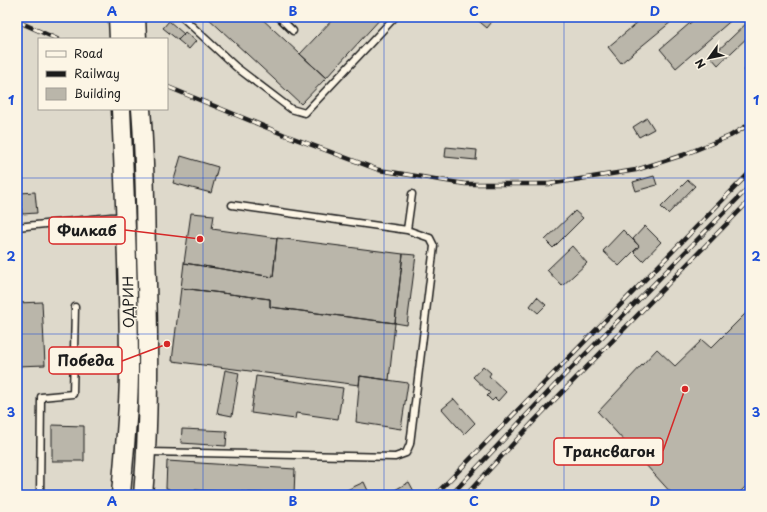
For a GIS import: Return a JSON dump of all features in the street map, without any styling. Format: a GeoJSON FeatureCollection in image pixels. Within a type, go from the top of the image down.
{"type":"FeatureCollection","features":[{"type":"Feature","properties":{"kind":"main road"},"geometry":{"type":"LineString","coordinates":[[118,17],[119,38]]}},
{"type":"Feature","properties":{"kind":"main road"},"geometry":{"type":"LineString","coordinates":[[136,17],[137,38]]}},
{"type":"Feature","properties":{"kind":"main road","name":"ОДРИН"},"geometry":{"type":"LineString","coordinates":[[121,110],[126,217],[129,372],[125,452],[121,495]]}},
{"type":"Feature","properties":{"kind":"main road","name":"ОДРИН"},"geometry":{"type":"LineString","coordinates":[[141,110],[149,368],[147,452],[143,495]]}},
{"type":"Feature","properties":{"kind":"lane"},"geometry":{"type":"LineString","coordinates":[[279,17],[293,31]]}},
{"type":"Feature","properties":{"kind":"lane"},"geometry":{"type":"LineString","coordinates":[[186,18],[236,67],[291,108],[305,113],[395,17]]}},
{"type":"Feature","properties":{"kind":"lane"},"geometry":{"type":"LineString","coordinates":[[407,230],[412,194]]}},
{"type":"Feature","properties":{"kind":"lane"},"geometry":{"type":"LineString","coordinates":[[147,452],[395,457],[406,453],[410,444],[434,246],[430,238],[407,230],[232,205]]}},
{"type":"Feature","properties":{"kind":"lane"},"geometry":{"type":"LineString","coordinates":[[17,226],[111,217],[126,217]]}},
{"type":"Feature","properties":{"kind":"lane"},"geometry":{"type":"LineString","coordinates":[[40,495],[41,397],[73,394],[75,307]]}},
{"type":"Feature","properties":{"kind":"shaded area"},"geometry":{"type":"Polygon","coordinates":[[[17,17],[750,17],[750,495],[17,495],[17,17]]]}},
{"type":"Feature","properties":{"kind":"building"},"geometry":{"type":"Polygon","coordinates":[[[207,17],[260,17],[326,78],[301,104],[207,17]]]}},
{"type":"Feature","properties":{"kind":"building"},"geometry":{"type":"Polygon","coordinates":[[[335,17],[382,17],[326,78],[300,54],[335,17]]]}},
{"type":"Feature","properties":{"kind":"building"},"geometry":{"type":"Polygon","coordinates":[[[474,17],[496,17],[487,28],[474,17]]]}},
{"type":"Feature","properties":{"kind":"building"},"geometry":{"type":"Polygon","coordinates":[[[644,17],[677,17],[621,63],[608,47],[644,17]]]}},
{"type":"Feature","properties":{"kind":"building"},"geometry":{"type":"Polygon","coordinates":[[[697,17],[735,17],[676,68],[660,49],[697,17]]]}},
{"type":"Feature","properties":{"kind":"building"},"geometry":{"type":"Polygon","coordinates":[[[750,20],[750,35],[718,65],[711,57],[750,20]]]}},
{"type":"Feature","properties":{"kind":"building"},"geometry":{"type":"Polygon","coordinates":[[[169,21],[184,34],[178,40],[163,28],[169,21]]]}},
{"type":"Feature","properties":{"kind":"building"},"geometry":{"type":"Polygon","coordinates":[[[185,32],[196,41],[189,49],[178,40],[185,32]]]}},
{"type":"Feature","properties":{"kind":"building"},"geometry":{"type":"Polygon","coordinates":[[[750,65],[750,77],[744,70],[750,65]]]}},
{"type":"Feature","properties":{"kind":"building"},"geometry":{"type":"Polygon","coordinates":[[[647,118],[654,129],[639,137],[633,127],[647,118]]]}},
{"type":"Feature","properties":{"kind":"building"},"geometry":{"type":"Polygon","coordinates":[[[446,147],[477,150],[476,160],[445,157],[446,147]]]}},
{"type":"Feature","properties":{"kind":"building"},"geometry":{"type":"Polygon","coordinates":[[[181,156],[218,167],[211,193],[173,183],[181,156]]]}},
{"type":"Feature","properties":{"kind":"building"},"geometry":{"type":"Polygon","coordinates":[[[654,176],[657,185],[636,191],[633,182],[654,176]]]}},
{"type":"Feature","properties":{"kind":"building"},"geometry":{"type":"Polygon","coordinates":[[[688,180],[695,186],[668,214],[661,207],[688,180]]]}},
{"type":"Feature","properties":{"kind":"building"},"geometry":{"type":"Polygon","coordinates":[[[35,192],[37,213],[22,214],[20,193],[35,192]]]}},
{"type":"Feature","properties":{"kind":"building"},"geometry":{"type":"Polygon","coordinates":[[[575,211],[583,218],[553,248],[545,240],[575,211]]]}},
{"type":"Feature","properties":{"kind":"building"},"geometry":{"type":"Polygon","coordinates":[[[191,213],[214,215],[212,229],[277,238],[273,277],[184,263],[191,213]]]}},
{"type":"Feature","properties":{"kind":"building"},"geometry":{"type":"Polygon","coordinates":[[[645,226],[661,242],[643,261],[634,252],[639,246],[633,239],[645,226]]]}},
{"type":"Feature","properties":{"kind":"building"},"geometry":{"type":"Polygon","coordinates":[[[623,230],[639,246],[619,266],[603,251],[623,230]]]}},
{"type":"Feature","properties":{"kind":"building"},"geometry":{"type":"Polygon","coordinates":[[[277,238],[403,254],[395,323],[270,307],[270,299],[181,288],[184,263],[273,277],[277,238]]]}},
{"type":"Feature","properties":{"kind":"building"},"geometry":{"type":"Polygon","coordinates":[[[572,246],[587,263],[562,286],[547,270],[572,246]]]}},
{"type":"Feature","properties":{"kind":"building"},"geometry":{"type":"Polygon","coordinates":[[[403,254],[416,255],[407,325],[395,323],[403,254]]]}},
{"type":"Feature","properties":{"kind":"building"},"geometry":{"type":"Polygon","coordinates":[[[181,288],[270,299],[270,307],[395,323],[389,380],[360,376],[359,385],[172,361],[181,288]]]}},
{"type":"Feature","properties":{"kind":"building"},"geometry":{"type":"Polygon","coordinates":[[[537,297],[546,305],[538,313],[530,306],[537,297]]]}},
{"type":"Feature","properties":{"kind":"building"},"geometry":{"type":"Polygon","coordinates":[[[42,302],[45,365],[17,366],[17,303],[42,302]]]}},
{"type":"Feature","properties":{"kind":"building"},"geometry":{"type":"Polygon","coordinates":[[[750,309],[750,482],[737,495],[673,495],[598,412],[657,349],[675,366],[702,340],[711,348],[750,309]]]}},
{"type":"Feature","properties":{"kind":"building"},"geometry":{"type":"Polygon","coordinates":[[[483,366],[491,373],[489,376],[506,392],[498,401],[495,398],[492,401],[487,396],[490,393],[473,377],[483,366]]]}},
{"type":"Feature","properties":{"kind":"building"},"geometry":{"type":"Polygon","coordinates":[[[225,370],[239,373],[232,416],[217,413],[225,370]]]}},
{"type":"Feature","properties":{"kind":"building"},"geometry":{"type":"Polygon","coordinates":[[[256,376],[343,388],[338,419],[296,413],[295,419],[251,413],[256,376]]]}},
{"type":"Feature","properties":{"kind":"building"},"geometry":{"type":"Polygon","coordinates":[[[360,376],[408,383],[401,429],[356,422],[360,376]]]}},
{"type":"Feature","properties":{"kind":"building"},"geometry":{"type":"Polygon","coordinates":[[[454,399],[475,423],[464,434],[442,409],[454,399]]]}},
{"type":"Feature","properties":{"kind":"building"},"geometry":{"type":"Polygon","coordinates":[[[52,425],[84,426],[84,461],[52,461],[52,425]]]}},
{"type":"Feature","properties":{"kind":"building"},"geometry":{"type":"Polygon","coordinates":[[[182,429],[227,431],[226,446],[181,443],[182,429]]]}},
{"type":"Feature","properties":{"kind":"building"},"geometry":{"type":"Polygon","coordinates":[[[17,435],[18,463],[17,463],[17,435]]]}},
{"type":"Feature","properties":{"kind":"building"},"geometry":{"type":"Polygon","coordinates":[[[167,461],[295,469],[294,495],[195,490],[195,495],[169,495],[169,489],[166,488],[167,461]]]}},
{"type":"Feature","properties":{"kind":"building"},"geometry":{"type":"Polygon","coordinates":[[[364,482],[370,495],[336,495],[364,482]]]}},
{"type":"Feature","properties":{"kind":"building"},"geometry":{"type":"Polygon","coordinates":[[[409,482],[416,495],[386,495],[409,482]]]}},
{"type":"Feature","properties":{"kind":"railway"},"geometry":{"type":"LineString","coordinates":[[17,21],[55,38]]}},
{"type":"Feature","properties":{"kind":"railway"},"geometry":{"type":"LineString","coordinates":[[168,87],[285,135],[379,170],[465,184],[549,184],[636,170],[683,155],[730,136],[750,124]]}},
{"type":"Feature","properties":{"kind":"railway"},"geometry":{"type":"LineString","coordinates":[[435,495],[750,172]]}},
{"type":"Feature","properties":{"kind":"railway"},"geometry":{"type":"LineString","coordinates":[[451,495],[555,385],[750,186]]}},
{"type":"Feature","properties":{"kind":"railway"},"geometry":{"type":"LineString","coordinates":[[466,495],[535,420],[750,200]]}},
{"type":"Feature","properties":{"kind":"place","name":"Филкаб"},"geometry":{"type":"Point","coordinates":[200,239]}},
{"type":"Feature","properties":{"kind":"place","name":"Победа"},"geometry":{"type":"Point","coordinates":[167,344]}},
{"type":"Feature","properties":{"kind":"place","name":"Tрансвагон"},"geometry":{"type":"Point","coordinates":[685,389]}}]}
